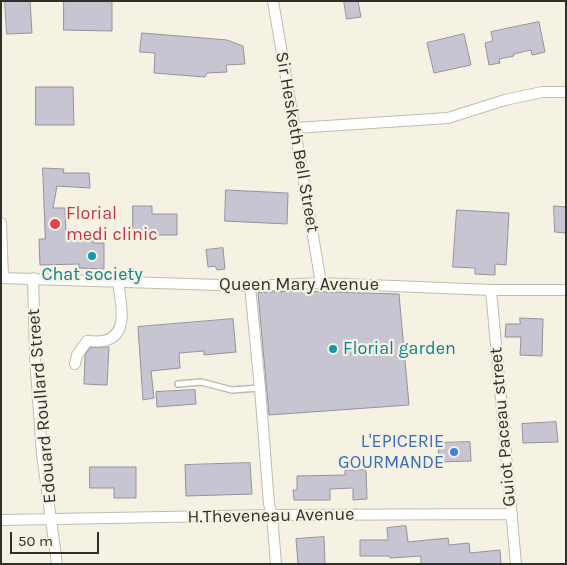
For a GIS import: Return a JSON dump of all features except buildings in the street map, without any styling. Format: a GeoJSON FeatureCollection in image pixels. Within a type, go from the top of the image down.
{"type":"FeatureCollection","features":[{"type":"Feature","properties":{"kind":"street","name":"Sir Hesketh Bell Street"},"geometry":{"type":"LineString","coordinates":[[274,1],[321,283]]}},
{"type":"Feature","properties":{"kind":"street"},"geometry":{"type":"LineString","coordinates":[[296,128],[448,118],[505,100],[542,92],[566,92]]}},
{"type":"Feature","properties":{"kind":"street"},"geometry":{"type":"LineString","coordinates":[[1,223],[2,278]]}},
{"type":"Feature","properties":{"kind":"street","name":"Queen Mary Avenue"},"geometry":{"type":"LineString","coordinates":[[2,278],[250,286],[321,283],[490,290],[566,290]]}},
{"type":"Feature","properties":{"kind":"street","name":"Edouard Roullard Street"},"geometry":{"type":"LineString","coordinates":[[33,278],[35,357],[42,454],[58,564]]}},
{"type":"Feature","properties":{"kind":"street"},"geometry":{"type":"LineString","coordinates":[[75,364],[77,355],[87,341],[105,341],[119,331],[123,319],[118,281]]}},
{"type":"Feature","properties":{"kind":"street"},"geometry":{"type":"LineString","coordinates":[[250,286],[276,564]]}},
{"type":"Feature","properties":{"kind":"street","name":"Guiot Paceau street"},"geometry":{"type":"LineString","coordinates":[[490,290],[516,564]]}},
{"type":"Feature","properties":{"kind":"street","name":"H.Theveneau Avenue"},"geometry":{"type":"LineString","coordinates":[[1,520],[272,515],[512,514]]}},
{"type":"Feature","properties":{"kind":"lane"},"geometry":{"type":"LineString","coordinates":[[178,384],[202,382],[232,390],[260,388]]}},
{"type":"Feature","properties":{"kind":"place","name":"Florial medi clinic"},"geometry":{"type":"Point","coordinates":[55,224]}},
{"type":"Feature","properties":{"kind":"place","name":"Chat society"},"geometry":{"type":"Point","coordinates":[92,256]}},
{"type":"Feature","properties":{"kind":"place","name":"Florial garden"},"geometry":{"type":"Point","coordinates":[333,349]}},
{"type":"Feature","properties":{"kind":"place","name":"L'EPICERIE GOURMANDE"},"geometry":{"type":"Point","coordinates":[454,452]}}]}
